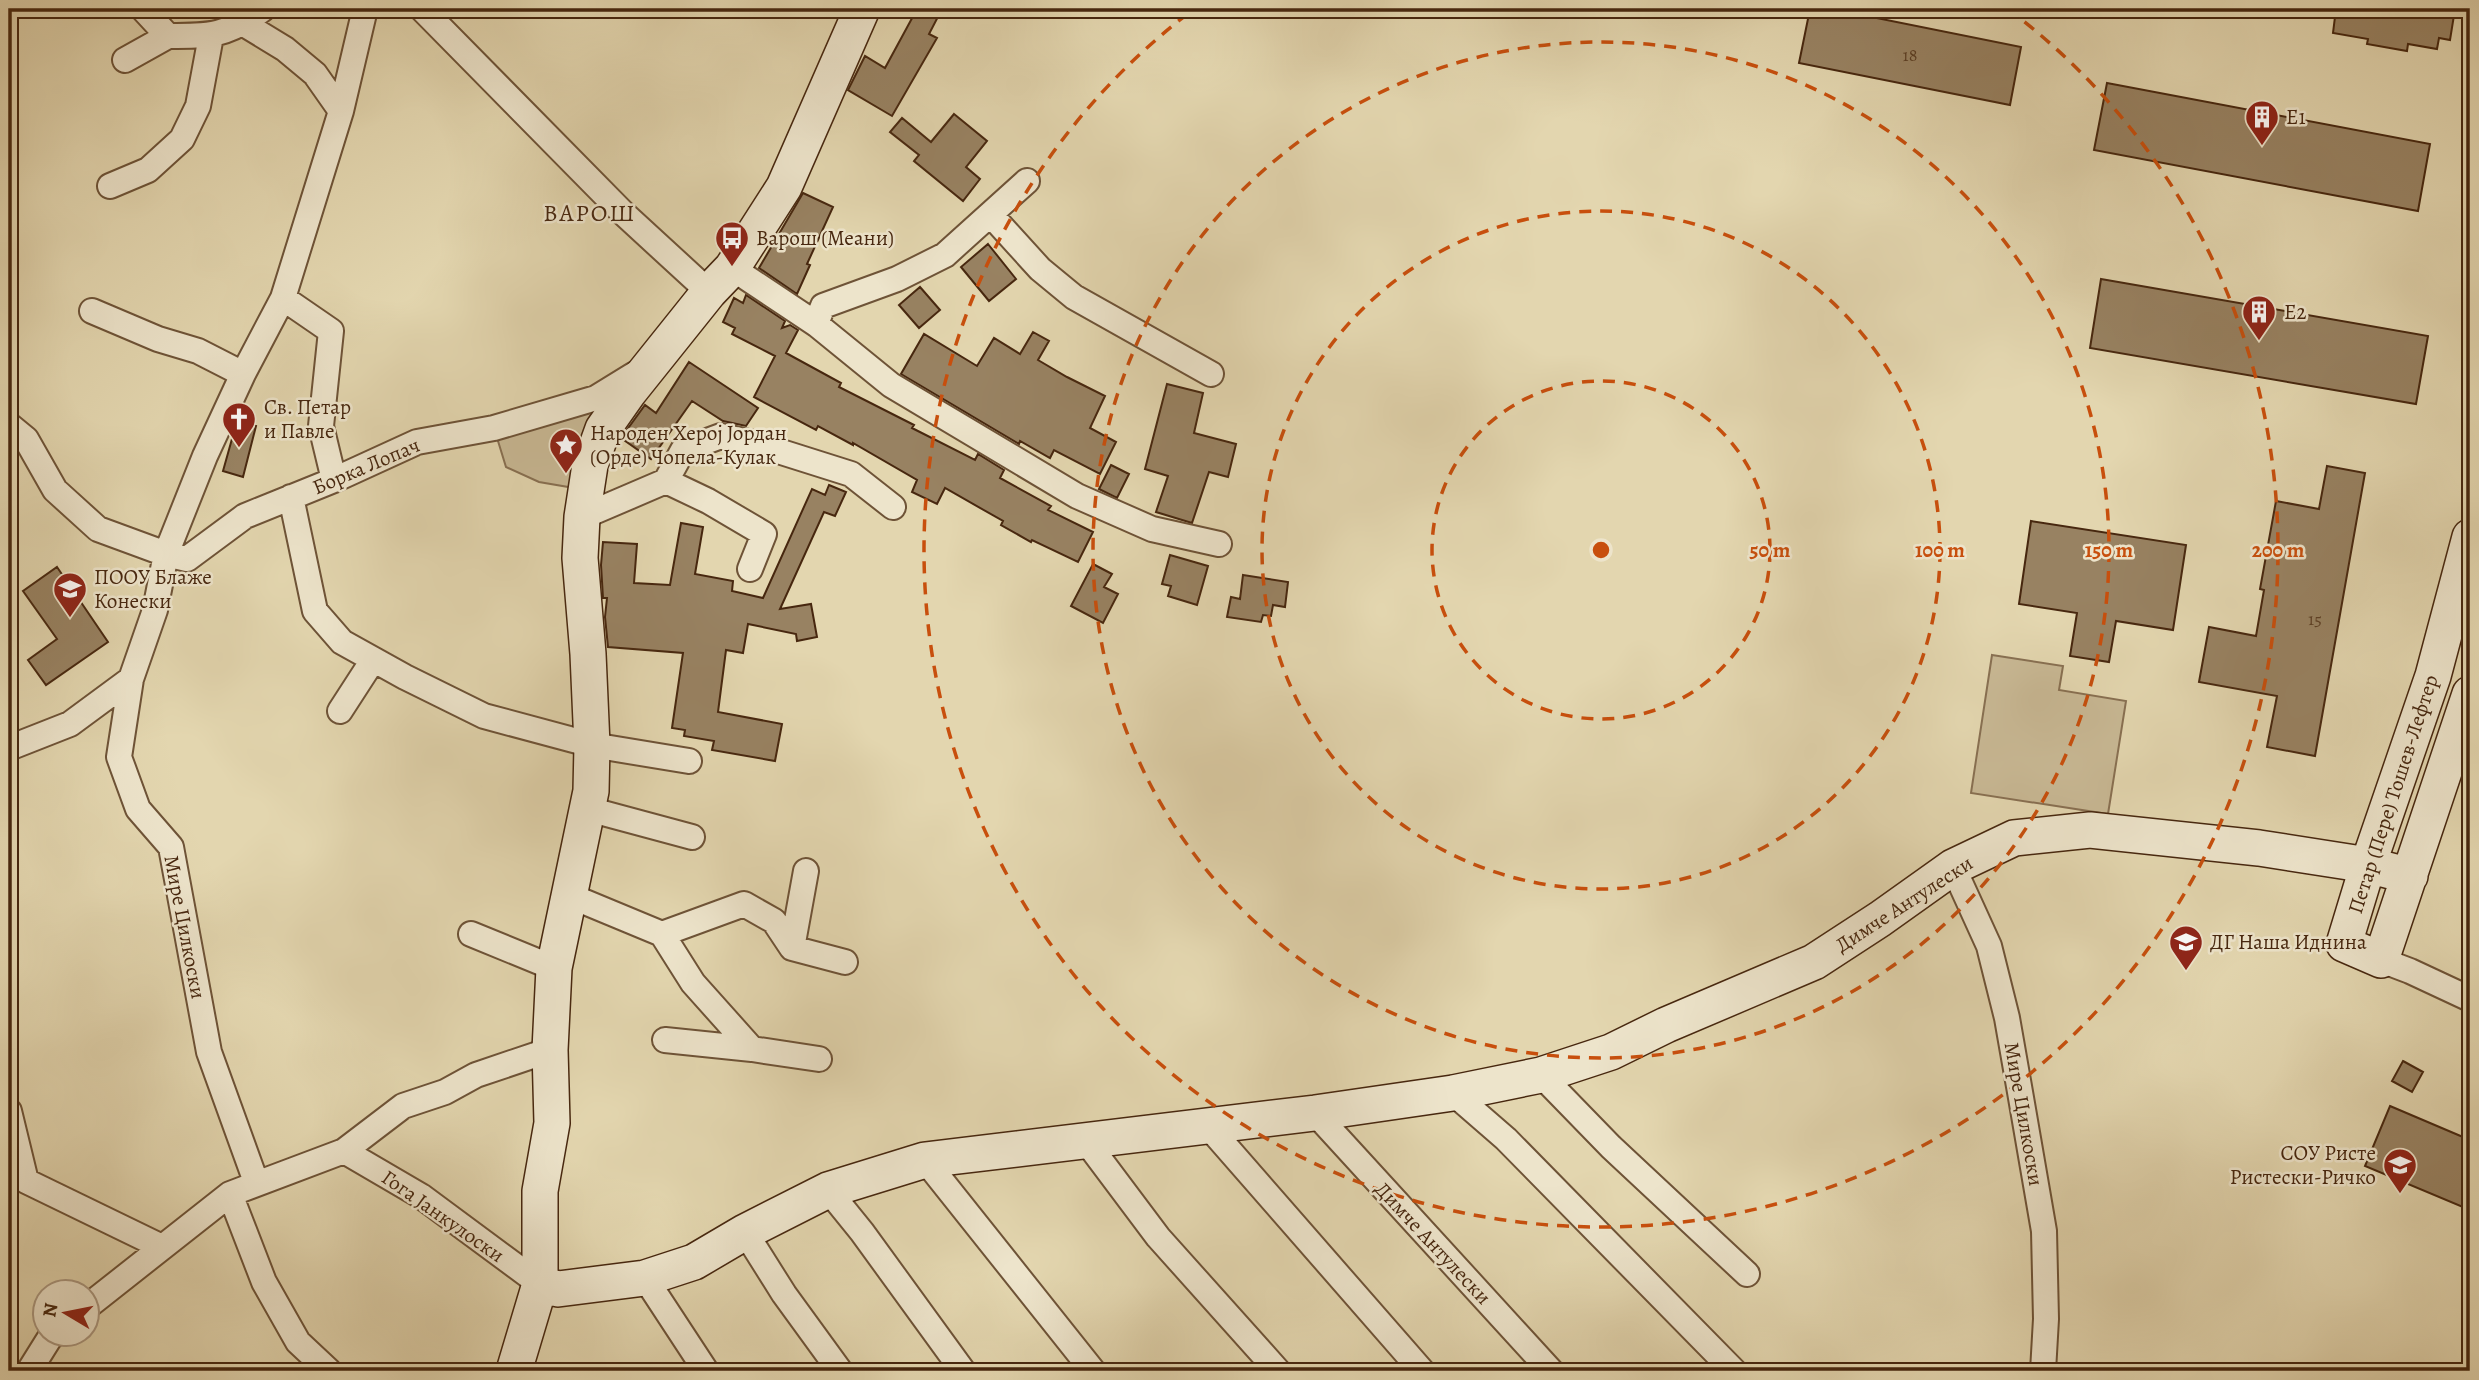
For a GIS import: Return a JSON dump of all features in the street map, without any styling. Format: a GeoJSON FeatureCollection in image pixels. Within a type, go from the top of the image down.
{"type":"FeatureCollection","features":[{"type":"Feature","properties":{"kind":"street"},"geometry":{"type":"LineString","coordinates":[[143,9],[168,36]]}},
{"type":"Feature","properties":{"kind":"street"},"geometry":{"type":"LineString","coordinates":[[125,60],[168,36],[211,36],[244,24],[263,9]]}},
{"type":"Feature","properties":{"kind":"street"},"geometry":{"type":"LineString","coordinates":[[9,748],[71,724],[131,679],[155,610],[166,554],[205,456],[243,374],[283,298],[341,111],[365,9]]}},
{"type":"Feature","properties":{"kind":"street"},"geometry":{"type":"LineString","coordinates":[[422,9],[622,212],[721,280],[816,324],[891,385],[1077,496],[1152,529],[1219,544]]}},
{"type":"Feature","properties":{"kind":"street"},"geometry":{"type":"LineString","coordinates":[[514,1371],[540,1284],[540,1191],[552,1123],[550,1050],[554,968],[588,809],[592,745],[580,558],[582,517],[590,465],[603,429],[629,392],[721,280],[784,187],[862,9]]}},
{"type":"Feature","properties":{"kind":"street"},"geometry":{"type":"LineString","coordinates":[[244,24],[285,49],[315,74],[341,111]]}},
{"type":"Feature","properties":{"kind":"street"},"geometry":{"type":"LineString","coordinates":[[110,186],[148,170],[182,139],[198,106],[211,36]]}},
{"type":"Feature","properties":{"kind":"street"},"geometry":{"type":"LineString","coordinates":[[816,324],[823,306],[897,279],[945,256],[1027,181]]}},
{"type":"Feature","properties":{"kind":"street"},"geometry":{"type":"LineString","coordinates":[[991,215],[1040,269],[1074,297],[1212,374]]}},
{"type":"Feature","properties":{"kind":"street"},"geometry":{"type":"LineString","coordinates":[[283,298],[331,331],[321,426],[334,480]]}},
{"type":"Feature","properties":{"kind":"street"},"geometry":{"type":"LineString","coordinates":[[93,312],[158,339],[198,351],[243,374]]}},
{"type":"Feature","properties":{"kind":"street","name":"Борка Лопач"},"geometry":{"type":"LineString","coordinates":[[9,425],[26,439],[55,490],[98,529],[187,559],[246,516],[417,442],[494,428],[596,398],[653,363]]}},
{"type":"Feature","properties":{"kind":"street"},"geometry":{"type":"LineString","coordinates":[[582,517],[666,481],[683,450],[721,436],[795,455],[851,474],[894,507]]}},
{"type":"Feature","properties":{"kind":"street"},"geometry":{"type":"LineString","coordinates":[[666,481],[708,501],[764,534],[750,569]]}},
{"type":"Feature","properties":{"kind":"street"},"geometry":{"type":"LineString","coordinates":[[291,497],[315,611],[342,642],[484,716],[592,745],[689,761]]}},
{"type":"Feature","properties":{"kind":"street","name":"Петар (Пере) Тошев-Лефтер"},"geometry":{"type":"LineString","coordinates":[[2470,537],[2433,676],[2368,865],[2344,944],[2381,960],[2470,694]]}},
{"type":"Feature","properties":{"kind":"street"},"geometry":{"type":"LineString","coordinates":[[340,711],[373,660]]}},
{"type":"Feature","properties":{"kind":"street","name":"Мире Цилкоски"},"geometry":{"type":"LineString","coordinates":[[131,679],[118,757],[138,810],[171,847],[209,1052],[256,1182]]}},
{"type":"Feature","properties":{"kind":"street"},"geometry":{"type":"LineString","coordinates":[[588,809],[692,836]]}},
{"type":"Feature","properties":{"kind":"street","name":"Димче Антулески"},"geometry":{"type":"LineString","coordinates":[[540,1284],[558,1289],[645,1278],[694,1262],[745,1232],[828,1190],[925,1160],[1315,1113],[1453,1093],[1541,1075],[1611,1052],[1665,1025],[1814,962],[1953,867],[2014,838],[2090,830],[2259,848],[2368,865],[2410,876]]}},
{"type":"Feature","properties":{"kind":"street","name":"Мире Цилкоски"},"geometry":{"type":"LineString","coordinates":[[1953,867],[1989,946],[2007,1018],[2044,1231],[2046,1319],[2043,1371]]}},
{"type":"Feature","properties":{"kind":"street"},"geometry":{"type":"LineString","coordinates":[[792,948],[806,871]]}},
{"type":"Feature","properties":{"kind":"street"},"geometry":{"type":"LineString","coordinates":[[568,895],[662,934],[693,983],[752,1049]]}},
{"type":"Feature","properties":{"kind":"street"},"geometry":{"type":"LineString","coordinates":[[662,934],[744,904],[774,921],[792,948],[845,962]]}},
{"type":"Feature","properties":{"kind":"street"},"geometry":{"type":"LineString","coordinates":[[471,934],[554,968]]}},
{"type":"Feature","properties":{"kind":"street"},"geometry":{"type":"LineString","coordinates":[[2381,960],[2470,999]]}},
{"type":"Feature","properties":{"kind":"street"},"geometry":{"type":"LineString","coordinates":[[665,1040],[819,1059]]}},
{"type":"Feature","properties":{"kind":"street"},"geometry":{"type":"LineString","coordinates":[[102,1295],[229,1194],[344,1151],[403,1106],[445,1092],[476,1075],[550,1050]]}},
{"type":"Feature","properties":{"kind":"street"},"geometry":{"type":"LineString","coordinates":[[1541,1075],[1611,1147],[1747,1274]]}},
{"type":"Feature","properties":{"kind":"street"},"geometry":{"type":"LineString","coordinates":[[1453,1093],[1506,1139],[1734,1371]]}},
{"type":"Feature","properties":{"kind":"street"},"geometry":{"type":"LineString","coordinates":[[9,1111],[18,1180],[162,1247]]}},
{"type":"Feature","properties":{"kind":"street","name":"Димче Антулески"},"geometry":{"type":"LineString","coordinates":[[1315,1113],[1551,1371]]}},
{"type":"Feature","properties":{"kind":"street"},"geometry":{"type":"LineString","coordinates":[[1208,1126],[1422,1371]]}},
{"type":"Feature","properties":{"kind":"street"},"geometry":{"type":"LineString","coordinates":[[1086,1141],[1158,1237],[1278,1371]]}},
{"type":"Feature","properties":{"kind":"street","name":"Гога Јанкулоски"},"geometry":{"type":"LineString","coordinates":[[344,1151],[421,1196],[540,1284]]}},
{"type":"Feature","properties":{"kind":"street"},"geometry":{"type":"LineString","coordinates":[[925,1160],[1093,1371]]}},
{"type":"Feature","properties":{"kind":"street"},"geometry":{"type":"LineString","coordinates":[[828,1190],[862,1232],[963,1371]]}},
{"type":"Feature","properties":{"kind":"street"},"geometry":{"type":"LineString","coordinates":[[229,1194],[264,1282],[298,1342],[329,1371]]}},
{"type":"Feature","properties":{"kind":"street"},"geometry":{"type":"LineString","coordinates":[[745,1232],[840,1371]]}},
{"type":"Feature","properties":{"kind":"street"},"geometry":{"type":"LineString","coordinates":[[645,1278],[706,1371]]}},
{"type":"Feature","properties":{"kind":"street"},"geometry":{"type":"LineString","coordinates":[[29,1371],[43,1348]]}},
{"type":"Feature","properties":{"kind":"shaded area"},"geometry":{"type":"Polygon","coordinates":[[[596,398],[586,490],[539,482],[506,467],[494,428],[596,398]]]}},
{"type":"Feature","properties":{"kind":"shaded area"},"geometry":{"type":"Polygon","coordinates":[[[1992,655],[2063,666],[2059,690],[2126,701],[2108,814],[1971,793],[1992,655]]]}},
{"type":"Feature","properties":{"kind":"building"},"geometry":{"type":"Polygon","coordinates":[[[917,9],[942,9],[929,34],[937,38],[892,116],[848,90],[865,56],[885,68],[917,9]]]}},
{"type":"Feature","properties":{"kind":"building"},"geometry":{"type":"Polygon","coordinates":[[[1810,9],[1832,9],[2021,47],[2010,105],[1799,63],[1810,9]]]}},
{"type":"Feature","properties":{"kind":"building"},"geometry":{"type":"Polygon","coordinates":[[[2336,9],[2455,9],[2450,40],[2439,38],[2437,49],[2408,44],[2407,51],[2367,44],[2368,39],[2333,33],[2336,9]]]}},
{"type":"Feature","properties":{"kind":"building","name":"Е1"},"geometry":{"type":"Polygon","coordinates":[[[2107,83],[2430,144],[2418,211],[2094,150],[2107,83]]]}},
{"type":"Feature","properties":{"kind":"building"},"geometry":{"type":"Polygon","coordinates":[[[954,114],[987,141],[966,167],[980,179],[963,201],[914,161],[919,155],[890,132],[902,118],[931,142],[954,114]]]}},
{"type":"Feature","properties":{"kind":"building"},"geometry":{"type":"Polygon","coordinates":[[[803,193],[833,207],[807,264],[810,265],[797,294],[759,268],[803,193]]]}},
{"type":"Feature","properties":{"kind":"building"},"geometry":{"type":"Polygon","coordinates":[[[988,244],[1016,279],[989,301],[961,267],[988,244]]]}},
{"type":"Feature","properties":{"kind":"building","name":"Е2"},"geometry":{"type":"Polygon","coordinates":[[[2101,279],[2428,336],[2416,404],[2090,348],[2101,279]]]}},
{"type":"Feature","properties":{"kind":"building"},"geometry":{"type":"Polygon","coordinates":[[[920,287],[940,310],[919,328],[899,305],[920,287]]]}},
{"type":"Feature","properties":{"kind":"building"},"geometry":{"type":"Polygon","coordinates":[[[746,295],[785,321],[782,328],[790,325],[798,330],[786,353],[841,383],[839,387],[914,425],[912,428],[975,460],[978,454],[1004,470],[1000,478],[1051,506],[1048,510],[1093,532],[1078,562],[1032,540],[1031,542],[1001,525],[1003,521],[945,488],[937,504],[912,492],[917,480],[853,443],[818,426],[816,430],[754,397],[775,356],[732,334],[735,328],[723,322],[734,298],[743,303],[746,295]]]}},
{"type":"Feature","properties":{"kind":"building"},"geometry":{"type":"Polygon","coordinates":[[[1033,332],[1049,341],[1038,360],[1105,396],[1090,428],[1116,442],[1100,474],[1054,450],[1050,458],[1020,441],[1019,444],[901,374],[924,334],[977,366],[994,338],[1020,354],[1033,332]]]}},
{"type":"Feature","properties":{"kind":"building"},"geometry":{"type":"Polygon","coordinates":[[[689,362],[758,408],[746,426],[723,421],[692,401],[651,459],[621,438],[645,405],[656,413],[689,362]]]}},
{"type":"Feature","properties":{"kind":"building"},"geometry":{"type":"Polygon","coordinates":[[[1167,384],[1203,393],[1194,433],[1236,444],[1228,477],[1209,472],[1192,523],[1156,512],[1168,476],[1145,469],[1167,384]]]}},
{"type":"Feature","properties":{"kind":"building","name":"Св. Петар и Павле"},"geometry":{"type":"Polygon","coordinates":[[[237,421],[256,426],[243,477],[223,471],[237,421]]]}},
{"type":"Feature","properties":{"kind":"building"},"geometry":{"type":"Polygon","coordinates":[[[1111,465],[1129,474],[1117,498],[1099,489],[1111,465]]]}},
{"type":"Feature","properties":{"kind":"building"},"geometry":{"type":"Polygon","coordinates":[[[2327,466],[2365,473],[2315,756],[2267,747],[2277,696],[2199,682],[2209,627],[2256,636],[2264,590],[2260,589],[2276,501],[2319,509],[2327,466]]]}},
{"type":"Feature","properties":{"kind":"building"},"geometry":{"type":"Polygon","coordinates":[[[829,485],[846,492],[835,516],[824,512],[780,609],[811,604],[817,637],[797,641],[796,634],[748,624],[743,653],[726,650],[718,712],[782,724],[775,761],[712,750],[714,741],[684,736],[685,730],[672,728],[683,653],[608,647],[605,617],[607,598],[603,598],[601,565],[603,542],[637,544],[634,583],[670,585],[681,523],[703,527],[695,574],[733,581],[732,591],[763,598],[812,489],[825,495],[829,485]]]}},
{"type":"Feature","properties":{"kind":"building"},"geometry":{"type":"Polygon","coordinates":[[[2031,521],[2186,545],[2173,630],[2116,621],[2109,662],[2070,656],[2077,613],[2019,604],[2031,521]]]}},
{"type":"Feature","properties":{"kind":"building"},"geometry":{"type":"Polygon","coordinates":[[[1170,555],[1208,566],[1197,605],[1168,596],[1171,586],[1162,584],[1170,555]]]}},
{"type":"Feature","properties":{"kind":"building"},"geometry":{"type":"Polygon","coordinates":[[[1093,564],[1112,574],[1104,587],[1118,594],[1103,623],[1071,606],[1093,564]]]}},
{"type":"Feature","properties":{"kind":"building"},"geometry":{"type":"Polygon","coordinates":[[[57,567],[108,642],[46,685],[28,660],[57,639],[23,591],[57,567]]]}},
{"type":"Feature","properties":{"kind":"building"},"geometry":{"type":"Polygon","coordinates":[[[1243,575],[1288,582],[1285,607],[1273,605],[1271,616],[1263,615],[1261,622],[1227,617],[1231,597],[1240,599],[1243,575]]]}},
{"type":"Feature","properties":{"kind":"building"},"geometry":{"type":"Polygon","coordinates":[[[2403,1061],[2423,1072],[2412,1092],[2392,1081],[2403,1061]]]}},
{"type":"Feature","properties":{"kind":"building"},"geometry":{"type":"Polygon","coordinates":[[[2390,1106],[2470,1140],[2470,1210],[2365,1166],[2390,1106]]]}},
{"type":"Feature","properties":{"kind":"place","name":"Е1"},"geometry":{"type":"Point","coordinates":[2262,147]}},
{"type":"Feature","properties":{"kind":"place","name":"Варош (Меани)"},"geometry":{"type":"Point","coordinates":[732,268]}},
{"type":"Feature","properties":{"kind":"place","name":"Е2"},"geometry":{"type":"Point","coordinates":[2259,342]}},
{"type":"Feature","properties":{"kind":"place","name":"Св. Петар и Павле"},"geometry":{"type":"Point","coordinates":[239,449]}},
{"type":"Feature","properties":{"kind":"place","name":"Народен Херој Јордан (Орде) Чопела-Кулак"},"geometry":{"type":"Point","coordinates":[566,475]}},
{"type":"Feature","properties":{"kind":"place","name":"ПООУ Блаже Конески"},"geometry":{"type":"Point","coordinates":[70,619]}},
{"type":"Feature","properties":{"kind":"place","name":"ДГ Наша Иднина"},"geometry":{"type":"Point","coordinates":[2186,972]}},
{"type":"Feature","properties":{"kind":"place","name":"СОУ Ристе Ристески-Ричко"},"geometry":{"type":"Point","coordinates":[2400,1195]}},
{"type":"Feature","properties":{"kind":"district","name":"ВАРОШ"},"geometry":{"type":"Point","coordinates":[590,213]}}]}
